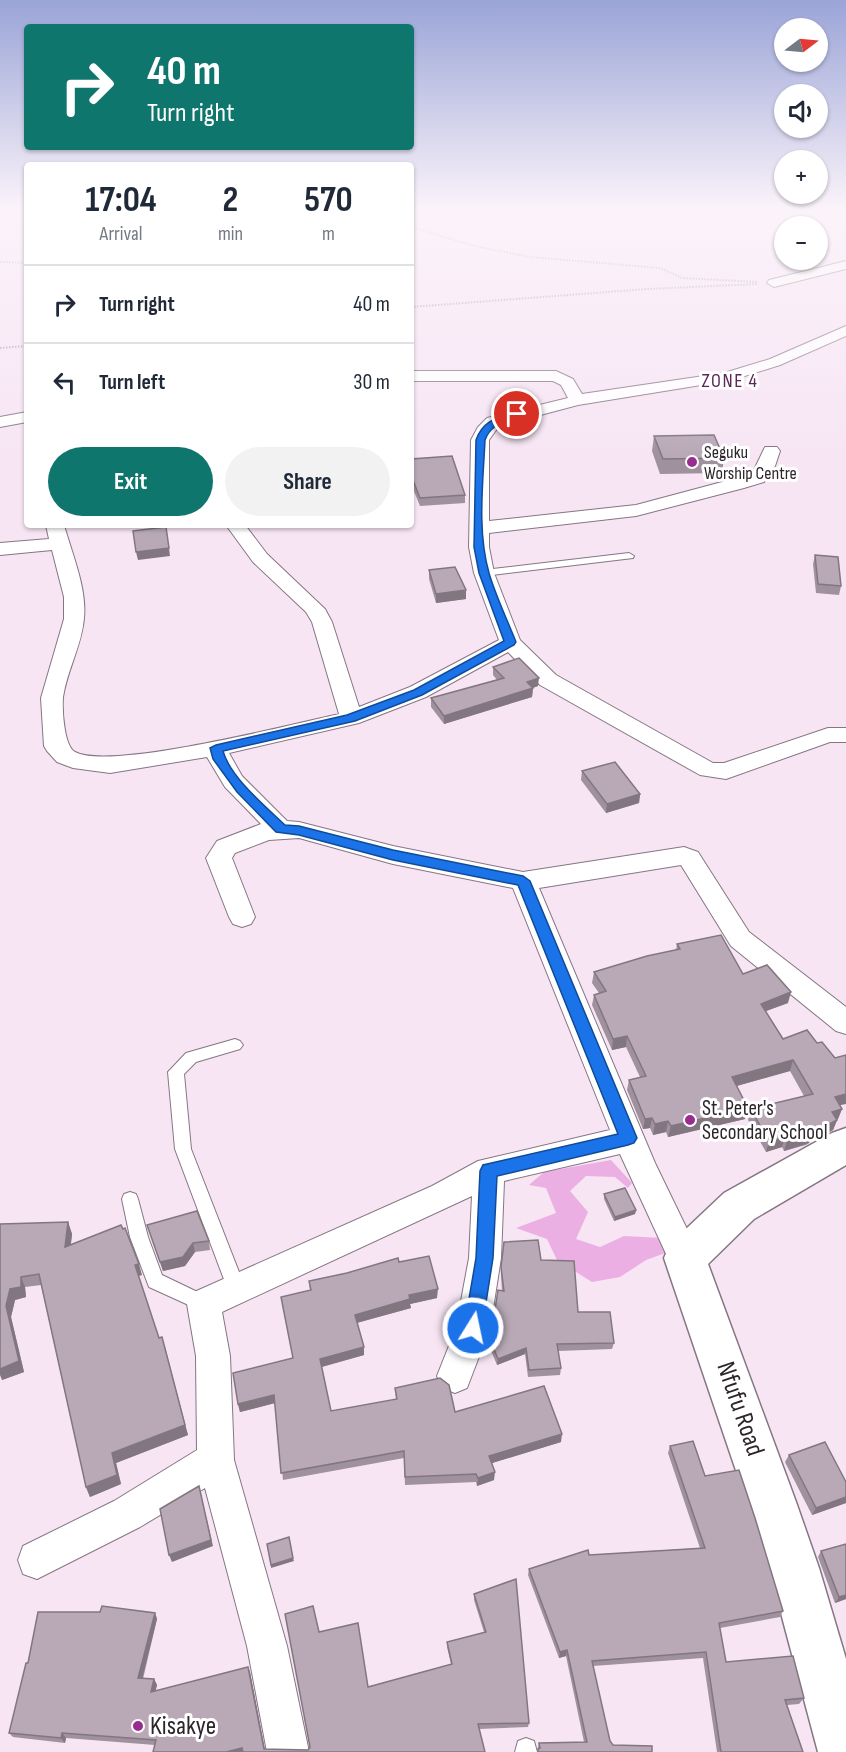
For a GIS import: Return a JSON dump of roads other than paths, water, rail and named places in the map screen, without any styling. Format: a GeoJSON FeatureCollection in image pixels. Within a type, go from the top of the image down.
{"type":"FeatureCollection","features":[{"type":"Feature","properties":{"kind":"street"},"geometry":{"type":"LineString","coordinates":[[846,321],[846,329],[775,362],[726,377],[577,400],[493,422],[484,431],[480,440],[479,528],[484,573],[510,642],[548,680],[708,770],[726,771],[828,735],[846,735]]}},
{"type":"Feature","properties":{"kind":"street"},"geometry":{"type":"LineString","coordinates":[[414,376],[556,376],[567,382],[577,400]]}},
{"type":"Feature","properties":{"kind":"street"},"geometry":{"type":"LineString","coordinates":[[0,422],[24,418]]}},
{"type":"Feature","properties":{"kind":"street"},"geometry":{"type":"LineString","coordinates":[[479,528],[636,510],[738,484],[758,478],[771,452]]}},
{"type":"Feature","properties":{"kind":"street"},"geometry":{"type":"LineString","coordinates":[[237,528],[260,558],[315,609],[322,621],[351,718]]}},
{"type":"Feature","properties":{"kind":"street"},"geometry":{"type":"LineString","coordinates":[[0,549],[57,534],[74,597],[74,619],[52,698],[55,746],[65,757],[81,763],[110,765],[216,748],[351,718],[418,692],[510,642]]}},
{"type":"Feature","properties":{"kind":"street"},"geometry":{"type":"LineString","coordinates":[[216,748],[219,759],[241,789],[281,829]]}},
{"type":"Feature","properties":{"kind":"street"},"geometry":{"type":"LineString","coordinates":[[242,918],[219,858],[226,847],[264,832],[281,829],[299,830],[393,855],[523,881],[684,856],[689,858],[740,939],[846,1023]]}},
{"type":"Feature","properties":{"kind":"street"},"geometry":{"type":"LineString","coordinates":[[523,881],[628,1138],[685,1258],[739,1206],[846,1146]]}},
{"type":"Feature","properties":{"kind":"street"},"geometry":{"type":"LineString","coordinates":[[288,1752],[267,1646],[216,1460],[213,1356],[204,1304],[443,1196],[489,1171],[628,1138]]}},
{"type":"Feature","properties":{"kind":"street"},"geometry":{"type":"LineString","coordinates":[[455,1376],[473,1328],[485,1258],[489,1171]]}},
{"type":"Feature","properties":{"kind":"street","name":"Nfufu Road"},"geometry":{"type":"LineString","coordinates":[[685,1258],[743,1417],[790,1557],[846,1752]]}},
{"type":"Feature","properties":{"kind":"street"},"geometry":{"type":"LineString","coordinates":[[37,1560],[127,1514],[216,1460]]}},
{"type":"Feature","properties":{"kind":"lane"},"geometry":{"type":"LineString","coordinates":[[484,573],[629,555]]}},
{"type":"Feature","properties":{"kind":"lane"},"geometry":{"type":"LineString","coordinates":[[235,1045],[190,1057],[176,1072],[183,1149],[237,1290]]}},
{"type":"Feature","properties":{"kind":"lane"},"geometry":{"type":"LineString","coordinates":[[130,1199],[139,1237],[155,1281],[204,1304]]}},
{"type":"Feature","properties":{"kind":"place","name":"Seguku Worship Centre"},"geometry":{"type":"Point","coordinates":[692,462]}},
{"type":"Feature","properties":{"kind":"place","name":"St. Peter's Secondary School"},"geometry":{"type":"Point","coordinates":[690,1120]}},
{"type":"Feature","properties":{"kind":"place","name":"Kisakye"},"geometry":{"type":"Point","coordinates":[138,1726]}},
{"type":"Feature","properties":{"kind":"district","name":"ZONE 4"},"geometry":{"type":"Point","coordinates":[730,381]}}]}
